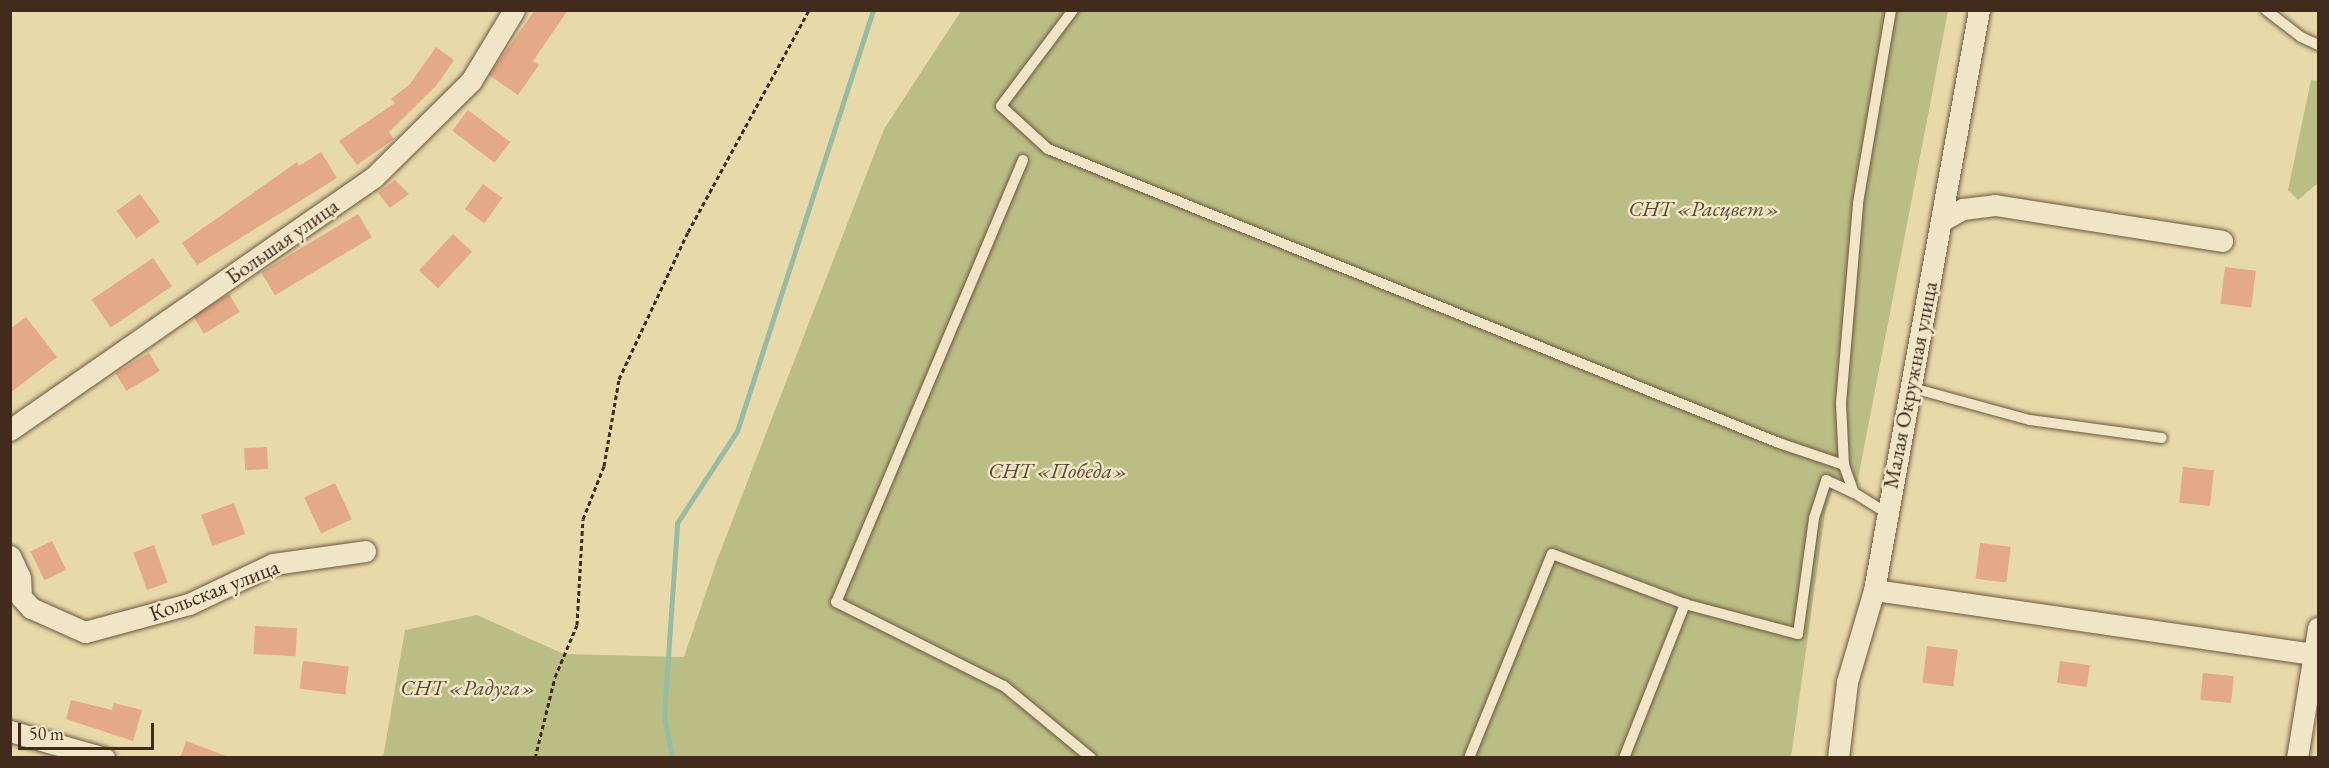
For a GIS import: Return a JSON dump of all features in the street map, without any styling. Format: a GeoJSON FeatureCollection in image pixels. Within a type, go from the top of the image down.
{"type":"FeatureCollection","features":[{"type":"Feature","properties":{"kind":"street","name":"Большая улица"},"geometry":{"type":"LineString","coordinates":[[10,430],[374,177],[471,81],[514,10]]}},
{"type":"Feature","properties":{"kind":"street","name":"Малая Окружная улица"},"geometry":{"type":"LineString","coordinates":[[1838,758],[1847,682],[1874,590],[1885,512],[1979,10]]}},
{"type":"Feature","properties":{"kind":"street"},"geometry":{"type":"LineString","coordinates":[[1941,221],[1963,209],[1995,205],[2222,241]]}},
{"type":"Feature","properties":{"kind":"street","name":"Кольская улица"},"geometry":{"type":"LineString","coordinates":[[10,556],[20,577],[21,597],[31,608],[85,632],[189,604],[273,564],[365,551]]}},
{"type":"Feature","properties":{"kind":"street"},"geometry":{"type":"LineString","coordinates":[[1874,590],[2314,654]]}},
{"type":"Feature","properties":{"kind":"street"},"geometry":{"type":"LineString","coordinates":[[2297,758],[2319,628]]}},
{"type":"Feature","properties":{"kind":"street"},"geometry":{"type":"LineString","coordinates":[[10,731],[104,758]]}},
{"type":"Feature","properties":{"kind":"lane"},"geometry":{"type":"LineString","coordinates":[[1073,10],[1001,106],[1048,149],[1779,443],[1844,465]]}},
{"type":"Feature","properties":{"kind":"lane"},"geometry":{"type":"LineString","coordinates":[[1854,493],[1844,465],[1841,403],[1844,330],[1858,203],[1891,10]]}},
{"type":"Feature","properties":{"kind":"lane"},"geometry":{"type":"LineString","coordinates":[[2266,10],[2301,37],[2319,45]]}},
{"type":"Feature","properties":{"kind":"lane"},"geometry":{"type":"LineString","coordinates":[[1023,160],[836,602],[1004,686],[1091,758]]}},
{"type":"Feature","properties":{"kind":"lane"},"geometry":{"type":"LineString","coordinates":[[1909,387],[2030,420],[2162,438]]}},
{"type":"Feature","properties":{"kind":"lane"},"geometry":{"type":"LineString","coordinates":[[1469,758],[1552,554],[1685,604],[1798,634],[1814,518],[1826,480],[1854,493],[1885,512]]}},
{"type":"Feature","properties":{"kind":"lane"},"geometry":{"type":"LineString","coordinates":[[1624,758],[1685,604]]}},
{"type":"Feature","properties":{"kind":"path"},"geometry":{"type":"LineString","coordinates":[[535,758],[555,677],[577,625],[583,519],[604,466],[619,379],[688,232],[809,10]]}},
{"type":"Feature","properties":{"kind":"green space","name":"СНТ «Победа»"},"geometry":{"type":"Polygon","coordinates":[[[961,11],[1948,11],[1857,484],[1836,478],[1825,514],[1791,757],[383,758],[405,630],[477,615],[564,654],[684,657],[717,560],[884,129],[961,11]]]}},
{"type":"Feature","properties":{"kind":"green space"},"geometry":{"type":"Polygon","coordinates":[[[2311,80],[2318,81],[2318,183],[2298,200],[2288,190],[2311,80]]]}},
{"type":"Feature","properties":{"kind":"building"},"geometry":{"type":"Polygon","coordinates":[[[535,10],[568,10],[533,61],[539,65],[518,95],[489,75],[535,10]]]}},
{"type":"Feature","properties":{"kind":"building"},"geometry":{"type":"Polygon","coordinates":[[[436,47],[454,60],[436,86],[389,132],[394,139],[357,165],[339,141],[395,103],[391,99],[410,84],[436,47]]]}},
{"type":"Feature","properties":{"kind":"building"},"geometry":{"type":"Polygon","coordinates":[[[468,110],[510,142],[495,163],[452,131],[468,110]]]}},
{"type":"Feature","properties":{"kind":"building"},"geometry":{"type":"Polygon","coordinates":[[[321,152],[337,178],[197,265],[182,243],[297,162],[299,166],[321,152]]]}},
{"type":"Feature","properties":{"kind":"building"},"geometry":{"type":"Polygon","coordinates":[[[395,180],[409,194],[390,208],[378,193],[395,180]]]}},
{"type":"Feature","properties":{"kind":"building"},"geometry":{"type":"Polygon","coordinates":[[[483,184],[502,198],[484,223],[465,209],[483,184]]]}},
{"type":"Feature","properties":{"kind":"building"},"geometry":{"type":"Polygon","coordinates":[[[140,194],[160,222],[137,239],[117,211],[140,194]]]}},
{"type":"Feature","properties":{"kind":"building"},"geometry":{"type":"Polygon","coordinates":[[[358,214],[372,237],[275,295],[261,272],[358,214]]]}},
{"type":"Feature","properties":{"kind":"building"},"geometry":{"type":"Polygon","coordinates":[[[453,234],[472,252],[438,288],[419,271],[453,234]]]}},
{"type":"Feature","properties":{"kind":"building"},"geometry":{"type":"Polygon","coordinates":[[[153,258],[172,286],[111,328],[92,299],[153,258]]]}},
{"type":"Feature","properties":{"kind":"building"},"geometry":{"type":"Polygon","coordinates":[[[2225,267],[2256,271],[2251,308],[2220,304],[2225,267]]]}},
{"type":"Feature","properties":{"kind":"building"},"geometry":{"type":"Polygon","coordinates":[[[229,294],[240,312],[204,334],[193,316],[229,294]]]}},
{"type":"Feature","properties":{"kind":"building"},"geometry":{"type":"Polygon","coordinates":[[[26,317],[57,357],[10,393],[10,329],[26,317]]]}},
{"type":"Feature","properties":{"kind":"building"},"geometry":{"type":"Polygon","coordinates":[[[149,353],[160,371],[126,391],[116,373],[149,353]]]}},
{"type":"Feature","properties":{"kind":"building"},"geometry":{"type":"Polygon","coordinates":[[[267,447],[268,469],[245,470],[244,448],[267,447]]]}},
{"type":"Feature","properties":{"kind":"building"},"geometry":{"type":"Polygon","coordinates":[[[2183,467],[2214,470],[2210,506],[2179,503],[2183,467]]]}},
{"type":"Feature","properties":{"kind":"building"},"geometry":{"type":"Polygon","coordinates":[[[335,483],[352,519],[321,534],[304,497],[335,483]]]}},
{"type":"Feature","properties":{"kind":"building"},"geometry":{"type":"Polygon","coordinates":[[[234,503],[245,534],[212,546],[201,515],[234,503]]]}},
{"type":"Feature","properties":{"kind":"building"},"geometry":{"type":"Polygon","coordinates":[[[52,541],[66,570],[44,580],[30,552],[52,541]]]}},
{"type":"Feature","properties":{"kind":"building"},"geometry":{"type":"Polygon","coordinates":[[[1980,543],[2011,547],[2006,583],[1976,579],[1980,543]]]}},
{"type":"Feature","properties":{"kind":"building"},"geometry":{"type":"Polygon","coordinates":[[[154,545],[168,583],[147,590],[133,553],[154,545]]]}},
{"type":"Feature","properties":{"kind":"building"},"geometry":{"type":"Polygon","coordinates":[[[255,626],[297,628],[295,656],[254,654],[255,626]]]}},
{"type":"Feature","properties":{"kind":"building"},"geometry":{"type":"Polygon","coordinates":[[[1927,646],[1958,650],[1953,687],[1922,683],[1927,646]]]}},
{"type":"Feature","properties":{"kind":"building"},"geometry":{"type":"Polygon","coordinates":[[[303,661],[349,667],[345,694],[300,689],[303,661]]]}},
{"type":"Feature","properties":{"kind":"building"},"geometry":{"type":"Polygon","coordinates":[[[2060,661],[2090,665],[2087,687],[2057,683],[2060,661]]]}},
{"type":"Feature","properties":{"kind":"building"},"geometry":{"type":"Polygon","coordinates":[[[2203,673],[2234,676],[2231,703],[2200,700],[2203,673]]]}},
{"type":"Feature","properties":{"kind":"building"},"geometry":{"type":"Polygon","coordinates":[[[71,700],[112,710],[114,703],[142,710],[133,741],[66,719],[71,700]]]}},
{"type":"Feature","properties":{"kind":"building"},"geometry":{"type":"Polygon","coordinates":[[[186,741],[226,756],[226,758],[180,758],[186,741]]]}},
{"type":"Feature","properties":{"kind":"waterway"},"geometry":{"type":"LineString","coordinates":[[672,758],[664,716],[677,523],[737,431],[873,10]]}},
{"type":"Feature","properties":{"kind":"park label","name":"СНТ «Расцвет»"},"geometry":{"type":"Point","coordinates":[1704,209]}},
{"type":"Feature","properties":{"kind":"park label","name":"СНТ «Радуга»"},"geometry":{"type":"Point","coordinates":[468,688]}}]}
